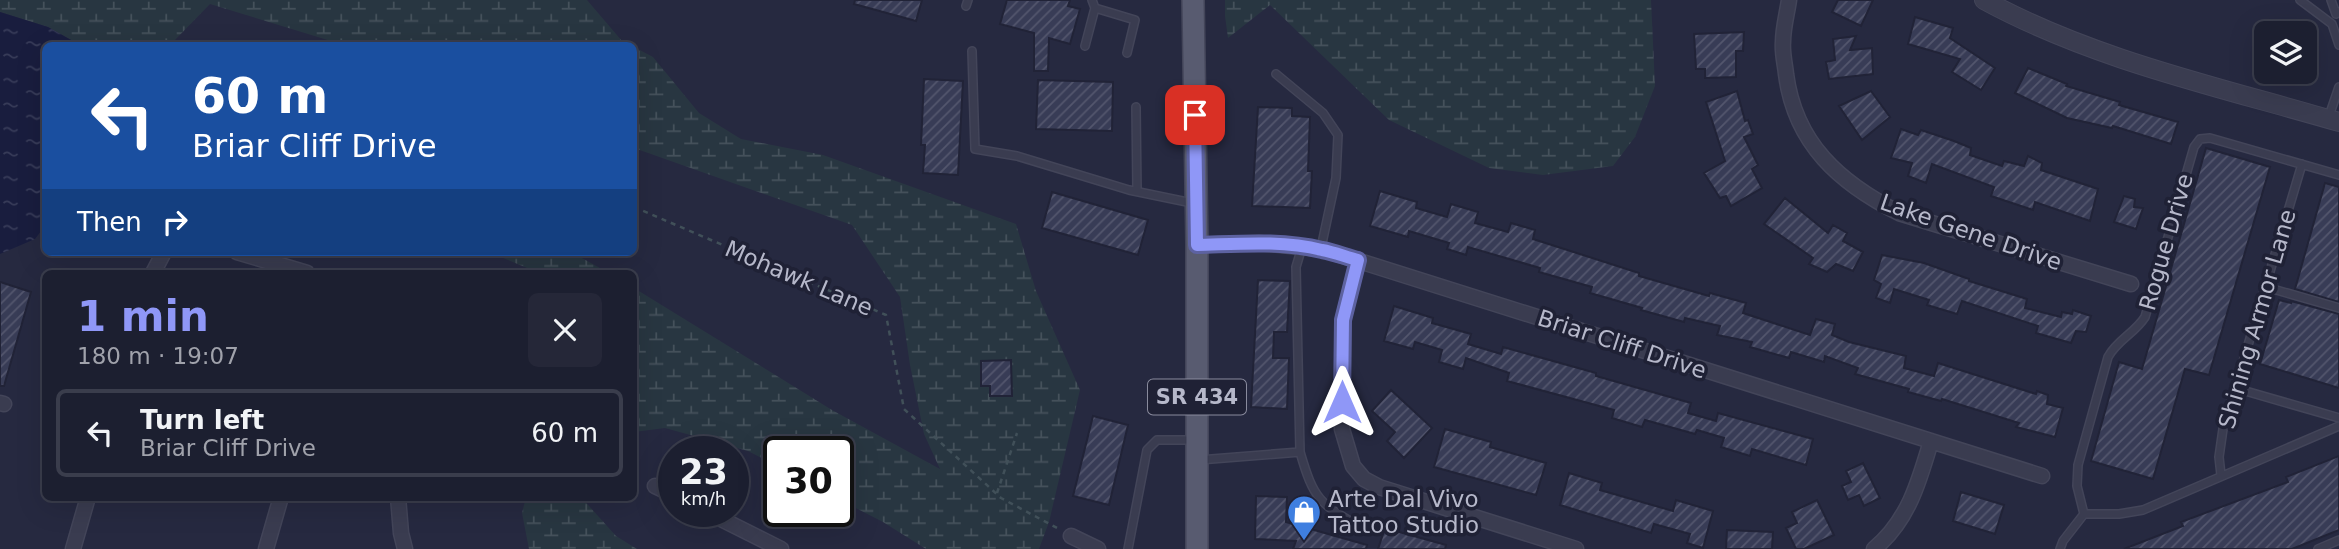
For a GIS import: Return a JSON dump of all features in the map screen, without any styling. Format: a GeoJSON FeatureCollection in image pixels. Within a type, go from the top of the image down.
{"type":"FeatureCollection","features":[{"type":"Feature","properties":{"kind":"main road","name":"SR 434"},"geometry":{"type":"LineString","coordinates":[[1193,0],[1197,245],[1197,549]]}},
{"type":"Feature","properties":{"kind":"street","name":"Lake Gene Drive"},"geometry":{"type":"LineString","coordinates":[[1789,0],[1782,44],[1792,99],[1800,124],[1821,158],[1844,180],[1873,200],[1899,213],[2131,284]]}},
{"type":"Feature","properties":{"kind":"street"},"geometry":{"type":"LineString","coordinates":[[1984,0],[2060,36],[2127,61],[2334,121]]}},
{"type":"Feature","properties":{"kind":"street","name":"Briar Cliff Drive"},"geometry":{"type":"LineString","coordinates":[[1197,245],[1259,243],[1321,249],[2042,476]]}},
{"type":"Feature","properties":{"kind":"street"},"geometry":{"type":"LineString","coordinates":[[250,256],[297,270]]}},
{"type":"Feature","properties":{"kind":"street"},"geometry":{"type":"LineString","coordinates":[[1358,260],[1343,320],[1342,429],[1353,466],[1364,479],[1379,488],[1576,549]]}},
{"type":"Feature","properties":{"kind":"street"},"geometry":{"type":"LineString","coordinates":[[1874,549],[1901,520],[1917,492],[1931,441]]}},
{"type":"Feature","properties":{"kind":"street"},"geometry":{"type":"LineString","coordinates":[[73,549],[87,501]]}},
{"type":"Feature","properties":{"kind":"street"},"geometry":{"type":"LineString","coordinates":[[266,549],[280,501]]}},
{"type":"Feature","properties":{"kind":"street"},"geometry":{"type":"LineString","coordinates":[[398,501],[405,549]]}},
{"type":"Feature","properties":{"kind":"street"},"geometry":{"type":"LineString","coordinates":[[737,527],[781,549]]}},
{"type":"Feature","properties":{"kind":"street"},"geometry":{"type":"LineString","coordinates":[[1071,536],[1098,549]]}},
{"type":"Feature","properties":{"kind":"lane"},"geometry":{"type":"LineString","coordinates":[[2300,0],[2332,24],[2339,45]]}},
{"type":"Feature","properties":{"kind":"lane"},"geometry":{"type":"LineString","coordinates":[[2331,0],[2337,13],[2332,24]]}},
{"type":"Feature","properties":{"kind":"lane"},"geometry":{"type":"LineString","coordinates":[[1084,46],[1093,4],[1135,20],[1127,53]]}},
{"type":"Feature","properties":{"kind":"lane"},"geometry":{"type":"LineString","coordinates":[[972,51],[975,149],[1017,156],[1137,191],[1196,204]]}},
{"type":"Feature","properties":{"kind":"lane"},"geometry":{"type":"LineString","coordinates":[[1276,74],[1323,113],[1338,135],[1336,178],[1321,249]]}},
{"type":"Feature","properties":{"kind":"lane"},"geometry":{"type":"LineString","coordinates":[[2334,121],[2339,87]]}},
{"type":"Feature","properties":{"kind":"lane"},"geometry":{"type":"LineString","coordinates":[[1136,107],[1137,191]]}},
{"type":"Feature","properties":{"kind":"lane","name":"Rogue Drive"},"geometry":{"type":"LineString","coordinates":[[2084,514],[2077,486],[2078,465],[2108,357],[2113,348],[2138,329],[2146,317],[2194,147],[2200,139],[2210,138],[2339,175]]}},
{"type":"Feature","properties":{"kind":"lane","name":"Shining Armor Lane"},"geometry":{"type":"LineString","coordinates":[[2221,475],[2223,429],[2302,164]]}},
{"type":"Feature","properties":{"kind":"lane"},"geometry":{"type":"LineString","coordinates":[[1302,246],[1296,267],[1300,452],[1311,488],[1329,509],[1362,528]]}},
{"type":"Feature","properties":{"kind":"lane"},"geometry":{"type":"LineString","coordinates":[[2266,286],[2339,308]]}},
{"type":"Feature","properties":{"kind":"lane"},"geometry":{"type":"LineString","coordinates":[[2235,388],[2339,418]]}},
{"type":"Feature","properties":{"kind":"lane"},"geometry":{"type":"LineString","coordinates":[[2060,549],[2084,514],[2119,514],[2143,510],[2339,426]]}},
{"type":"Feature","properties":{"kind":"lane"},"geometry":{"type":"LineString","coordinates":[[1128,549],[1147,450],[1157,440],[1197,450],[1300,452]]}},
{"type":"Feature","properties":{"kind":"lane"},"geometry":{"type":"LineString","coordinates":[[2318,549],[2339,540]]}},
{"type":"Feature","properties":{"kind":"path","name":"Mohawk Lane"},"geometry":{"type":"LineString","coordinates":[[637,208],[886,315],[905,409],[996,494],[1071,536]]}},
{"type":"Feature","properties":{"kind":"path"},"geometry":{"type":"LineString","coordinates":[[996,494],[1017,433]]}},
{"type":"Feature","properties":{"kind":"green space"},"geometry":{"type":"Polygon","coordinates":[[[0,0],[587,0],[624,42],[334,42],[210,4],[174,42],[75,42],[48,27],[0,12],[0,0]]]}},
{"type":"Feature","properties":{"kind":"green space"},"geometry":{"type":"Polygon","coordinates":[[[1225,0],[1651,0],[1655,86],[1635,137],[1613,166],[1543,175],[1489,168],[1389,120],[1270,5],[1228,38],[1225,0]]]}},
{"type":"Feature","properties":{"kind":"green space"},"geometry":{"type":"Polygon","coordinates":[[[637,49],[653,57],[699,113],[741,139],[823,155],[1016,224],[1036,291],[1080,390],[1049,522],[1039,549],[926,549],[854,507],[854,436],[763,436],[763,459],[749,452],[749,436],[694,436],[665,428],[637,432],[637,290],[832,410],[940,469],[924,434],[900,297],[852,225],[637,149],[637,49]]]}},
{"type":"Feature","properties":{"kind":"green space"},"geometry":{"type":"Polygon","coordinates":[[[499,256],[578,256],[604,270],[532,270],[499,256]]]}},
{"type":"Feature","properties":{"kind":"green space"},"geometry":{"type":"Polygon","coordinates":[[[525,501],[585,501],[616,536],[637,549],[529,549],[522,513],[525,501]]]}},
{"type":"Feature","properties":{"kind":"water"},"geometry":{"type":"Polygon","coordinates":[[[0,12],[48,27],[75,42],[42,42],[42,230],[35,239],[0,254],[0,12]]]}},
{"type":"Feature","properties":{"kind":"building"},"geometry":{"type":"Polygon","coordinates":[[[855,0],[922,0],[916,21],[854,4],[855,0]]]}},
{"type":"Feature","properties":{"kind":"building"},"geometry":{"type":"Polygon","coordinates":[[[1007,0],[1070,0],[1068,6],[1080,9],[1070,44],[1049,38],[1048,71],[1034,71],[1034,33],[1000,24],[1007,0]]]}},
{"type":"Feature","properties":{"kind":"building"},"geometry":{"type":"Polygon","coordinates":[[[1838,0],[1873,0],[1861,26],[1832,12],[1838,0]]]}},
{"type":"Feature","properties":{"kind":"building"},"geometry":{"type":"Polygon","coordinates":[[[1915,17],[1953,28],[1950,38],[1995,68],[1981,90],[1952,72],[1960,59],[1908,44],[1915,17]]]}},
{"type":"Feature","properties":{"kind":"building"},"geometry":{"type":"Polygon","coordinates":[[[1744,32],[1743,51],[1736,51],[1736,77],[1705,78],[1705,69],[1696,69],[1694,34],[1744,32]]]}},
{"type":"Feature","properties":{"kind":"building"},"geometry":{"type":"Polygon","coordinates":[[[1856,36],[1850,50],[1872,48],[1873,74],[1829,79],[1826,62],[1835,60],[1833,39],[1856,36]]]}},
{"type":"Feature","properties":{"kind":"building"},"geometry":{"type":"Polygon","coordinates":[[[2028,68],[2067,84],[2066,86],[2178,122],[2171,144],[2113,126],[2112,128],[2067,118],[2015,93],[2028,68]]]}},
{"type":"Feature","properties":{"kind":"building"},"geometry":{"type":"Polygon","coordinates":[[[924,79],[963,81],[958,175],[923,173],[925,145],[921,145],[924,79]]]}},
{"type":"Feature","properties":{"kind":"building"},"geometry":{"type":"Polygon","coordinates":[[[1038,80],[1113,82],[1112,131],[1036,129],[1038,80]]]}},
{"type":"Feature","properties":{"kind":"building"},"geometry":{"type":"Polygon","coordinates":[[[1737,91],[1745,121],[1748,120],[1753,134],[1744,137],[1758,165],[1752,169],[1762,188],[1731,206],[1726,196],[1720,198],[1704,173],[1725,161],[1706,102],[1737,91]]]}},
{"type":"Feature","properties":{"kind":"building"},"geometry":{"type":"Polygon","coordinates":[[[1871,91],[1890,117],[1862,140],[1839,106],[1871,91]]]}},
{"type":"Feature","properties":{"kind":"building"},"geometry":{"type":"Polygon","coordinates":[[[1258,107],[1292,108],[1292,116],[1310,117],[1310,208],[1252,206],[1258,107]]]}},
{"type":"Feature","properties":{"kind":"building"},"geometry":{"type":"Polygon","coordinates":[[[1901,129],[1918,135],[1921,130],[1954,141],[1971,148],[1970,155],[2002,166],[2004,161],[2024,166],[2028,156],[2042,163],[2041,170],[2098,189],[2090,221],[2035,202],[2033,210],[1991,196],[1994,187],[1932,164],[1926,183],[1908,176],[1912,163],[1891,158],[1901,129]]]}},
{"type":"Feature","properties":{"kind":"building"},"geometry":{"type":"Polygon","coordinates":[[[2206,148],[2270,167],[2209,375],[2185,369],[2153,479],[2091,461],[2119,362],[2142,369],[2206,148]]]}},
{"type":"Feature","properties":{"kind":"building"},"geometry":{"type":"Polygon","coordinates":[[[2325,183],[2339,187],[2339,302],[2295,289],[2325,183]]]}},
{"type":"Feature","properties":{"kind":"building"},"geometry":{"type":"Polygon","coordinates":[[[1380,191],[1417,202],[1416,208],[1447,217],[1451,204],[1478,212],[1475,223],[1508,232],[1511,223],[1535,230],[1533,239],[1639,273],[1639,276],[1709,296],[1710,293],[1746,303],[1743,313],[1810,335],[1816,319],[1835,324],[1832,335],[1906,356],[1904,368],[1934,376],[1938,363],[2036,394],[2037,391],[2048,395],[2047,404],[2063,408],[2055,437],[2016,427],[2019,423],[1855,374],[1858,368],[1825,356],[1824,362],[1791,352],[1789,358],[1750,347],[1752,342],[1717,335],[1720,326],[1685,318],[1684,322],[1641,310],[1642,308],[1590,293],[1592,287],[1539,272],[1540,268],[1468,247],[1466,255],[1447,249],[1449,243],[1409,231],[1408,237],[1370,226],[1380,191]]]}},
{"type":"Feature","properties":{"kind":"building"},"geometry":{"type":"Polygon","coordinates":[[[1052,192],[1148,220],[1138,255],[1042,228],[1052,192]]]}},
{"type":"Feature","properties":{"kind":"building"},"geometry":{"type":"Polygon","coordinates":[[[2124,196],[2135,199],[2134,207],[2143,208],[2136,229],[2114,222],[2124,196]]]}},
{"type":"Feature","properties":{"kind":"building"},"geometry":{"type":"Polygon","coordinates":[[[1785,198],[1828,233],[1833,225],[1847,233],[1843,241],[1863,252],[1853,271],[1836,264],[1827,272],[1809,264],[1813,258],[1764,224],[1785,198]]]}},
{"type":"Feature","properties":{"kind":"building"},"geometry":{"type":"Polygon","coordinates":[[[1882,255],[1924,263],[1969,281],[2027,299],[2025,308],[2061,317],[2062,312],[2072,314],[2073,310],[2091,316],[2086,332],[2076,331],[2071,343],[2036,333],[2038,326],[1962,301],[1957,314],[1927,305],[1929,300],[1894,289],[1890,303],[1876,298],[1881,284],[1874,280],[1882,255]]]}},
{"type":"Feature","properties":{"kind":"building"},"geometry":{"type":"Polygon","coordinates":[[[1258,280],[1290,281],[1287,332],[1274,332],[1273,358],[1289,358],[1287,409],[1251,407],[1258,280]]]}},
{"type":"Feature","properties":{"kind":"building"},"geometry":{"type":"Polygon","coordinates":[[[0,282],[31,292],[4,386],[0,386],[0,282]]]}},
{"type":"Feature","properties":{"kind":"building"},"geometry":{"type":"Polygon","coordinates":[[[2279,300],[2339,314],[2339,388],[2260,364],[2279,300]]]}},
{"type":"Feature","properties":{"kind":"building"},"geometry":{"type":"Polygon","coordinates":[[[1394,306],[1433,318],[1432,323],[1471,334],[1468,344],[1501,354],[1503,347],[1596,373],[1596,376],[1691,403],[1688,413],[1716,421],[1718,413],[1813,439],[1806,465],[1752,449],[1750,456],[1721,447],[1724,438],[1697,430],[1695,434],[1645,420],[1642,427],[1612,418],[1614,410],[1507,381],[1509,373],[1466,358],[1463,369],[1439,362],[1442,350],[1415,342],[1413,349],[1384,341],[1394,306]]]}},
{"type":"Feature","properties":{"kind":"building"},"geometry":{"type":"Polygon","coordinates":[[[1011,360],[1012,396],[990,396],[990,386],[981,386],[981,361],[1011,360]]]}},
{"type":"Feature","properties":{"kind":"building"},"geometry":{"type":"Polygon","coordinates":[[[1391,390],[1432,428],[1404,458],[1387,441],[1395,432],[1372,411],[1391,390]]]}},
{"type":"Feature","properties":{"kind":"building"},"geometry":{"type":"Polygon","coordinates":[[[1093,416],[1128,425],[1109,505],[1073,496],[1093,416]]]}},
{"type":"Feature","properties":{"kind":"building"},"geometry":{"type":"Polygon","coordinates":[[[1445,429],[1491,442],[1490,447],[1546,463],[1536,495],[1434,467],[1445,429]]]}},
{"type":"Feature","properties":{"kind":"building"},"geometry":{"type":"Polygon","coordinates":[[[2339,456],[2339,530],[2292,549],[2124,549],[2183,526],[2181,522],[2288,482],[2286,477],[2339,456]]]}},
{"type":"Feature","properties":{"kind":"building"},"geometry":{"type":"Polygon","coordinates":[[[1863,463],[1880,498],[1864,506],[1859,495],[1848,500],[1842,486],[1851,482],[1846,471],[1863,463]]]}},
{"type":"Feature","properties":{"kind":"building"},"geometry":{"type":"Polygon","coordinates":[[[1569,473],[1602,483],[1600,490],[1673,511],[1676,500],[1713,511],[1703,548],[1687,543],[1690,534],[1654,524],[1651,533],[1560,505],[1569,473]]]}},
{"type":"Feature","properties":{"kind":"building"},"geometry":{"type":"Polygon","coordinates":[[[1961,492],[2004,505],[1995,534],[1953,521],[1961,492]]]}},
{"type":"Feature","properties":{"kind":"building"},"geometry":{"type":"Polygon","coordinates":[[[1256,496],[1287,497],[1286,522],[1367,545],[1366,549],[1293,549],[1296,541],[1255,539],[1256,496]]]}},
{"type":"Feature","properties":{"kind":"building"},"geometry":{"type":"Polygon","coordinates":[[[1817,500],[1834,535],[1804,549],[1796,549],[1786,528],[1797,523],[1792,512],[1817,500]]]}},
{"type":"Feature","properties":{"kind":"building"},"geometry":{"type":"Polygon","coordinates":[[[1385,528],[1446,545],[1445,549],[1378,549],[1385,528]]]}},
{"type":"Feature","properties":{"kind":"building"},"geometry":{"type":"Polygon","coordinates":[[[1727,530],[1773,532],[1772,549],[1726,549],[1727,530]]]}},
{"type":"Feature","properties":{"kind":"place","name":"Arte Dal Vivo Tattoo Studio"},"geometry":{"type":"Point","coordinates":[1304,542]}},
{"type":"Feature","properties":{"kind":"route"},"geometry":{"type":"LineString","coordinates":[[1195,115],[1197,245],[1259,243],[1298,246],[1321,249],[1358,260],[1343,320],[1342,402]]}}]}
